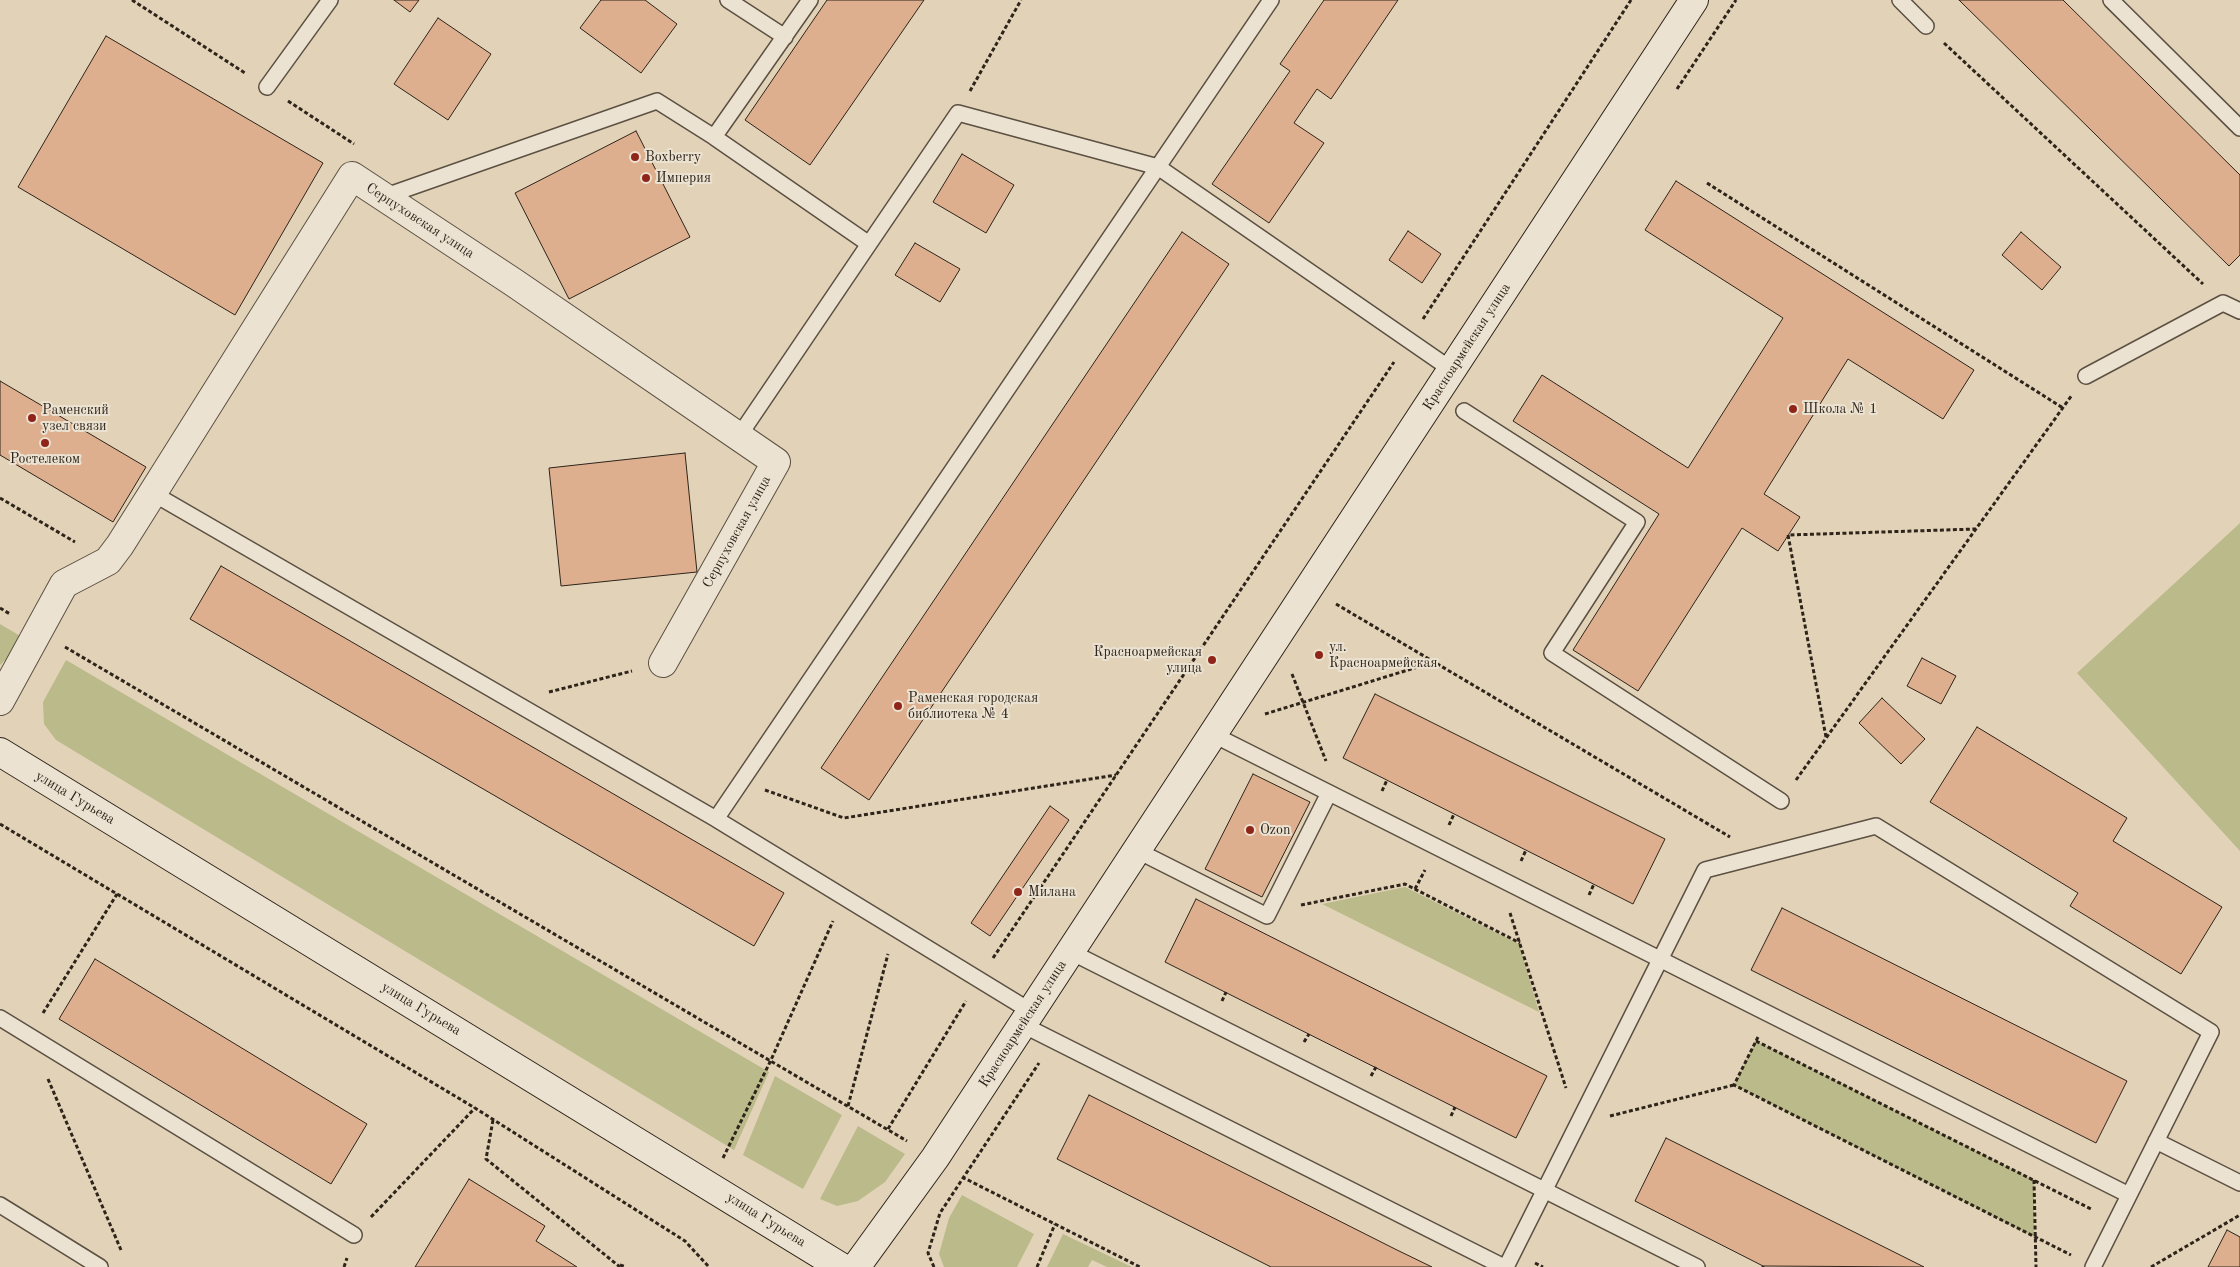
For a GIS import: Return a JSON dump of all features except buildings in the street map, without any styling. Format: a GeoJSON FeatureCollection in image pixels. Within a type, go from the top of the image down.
{"type":"FeatureCollection","features":[{"type":"Feature","properties":{"kind":"main road","name":"Красноармейская улица"},"geometry":{"type":"LineString","coordinates":[[856,1267],[935,1158],[1694,0]]}},
{"type":"Feature","properties":{"kind":"main road","name":"Серпуховская улица"},"geometry":{"type":"LineString","coordinates":[[0,701],[37,630],[64,584],[108,561],[154,494],[352,176],[514,282],[776,462],[663,663]]}},
{"type":"Feature","properties":{"kind":"main road","name":"улица Гурьева"},"geometry":{"type":"LineString","coordinates":[[0,752],[841,1267]]}},
{"type":"Feature","properties":{"kind":"lane"},"geometry":{"type":"LineString","coordinates":[[267,88],[330,0]]}},
{"type":"Feature","properties":{"kind":"lane"},"geometry":{"type":"LineString","coordinates":[[714,138],[810,0]]}},
{"type":"Feature","properties":{"kind":"lane"},"geometry":{"type":"LineString","coordinates":[[716,819],[1271,0]]}},
{"type":"Feature","properties":{"kind":"lane"},"geometry":{"type":"LineString","coordinates":[[1900,0],[1926,26]]}},
{"type":"Feature","properties":{"kind":"lane"},"geometry":{"type":"LineString","coordinates":[[2111,0],[2240,128]]}},
{"type":"Feature","properties":{"kind":"lane"},"geometry":{"type":"LineString","coordinates":[[731,1],[784,37]]}},
{"type":"Feature","properties":{"kind":"lane"},"geometry":{"type":"LineString","coordinates":[[383,197],[657,101],[868,244]]}},
{"type":"Feature","properties":{"kind":"lane"},"geometry":{"type":"LineString","coordinates":[[739,436],[958,113],[1158,167],[1452,370]]}},
{"type":"Feature","properties":{"kind":"lane"},"geometry":{"type":"LineString","coordinates":[[2086,376],[2223,303],[2240,311]]}},
{"type":"Feature","properties":{"kind":"lane"},"geometry":{"type":"LineString","coordinates":[[1464,410],[1637,522],[1552,653],[1781,801]]}},
{"type":"Feature","properties":{"kind":"lane"},"geometry":{"type":"LineString","coordinates":[[154,494],[716,819],[979,980],[1027,1018],[1505,1267],[1705,870],[1762,857],[1876,826],[2211,1032],[2093,1267]]}},
{"type":"Feature","properties":{"kind":"lane"},"geometry":{"type":"LineString","coordinates":[[1214,735],[2130,1196]]}},
{"type":"Feature","properties":{"kind":"lane"},"geometry":{"type":"LineString","coordinates":[[1138,851],[1267,916],[1300,836],[1335,796]]}},
{"type":"Feature","properties":{"kind":"lane"},"geometry":{"type":"LineString","coordinates":[[1071,952],[1697,1267]]}},
{"type":"Feature","properties":{"kind":"lane"},"geometry":{"type":"LineString","coordinates":[[0,1018],[354,1235]]}},
{"type":"Feature","properties":{"kind":"lane"},"geometry":{"type":"LineString","coordinates":[[2156,1141],[2240,1183]]}},
{"type":"Feature","properties":{"kind":"lane"},"geometry":{"type":"LineString","coordinates":[[0,1205],[100,1267]]}},
{"type":"Feature","properties":{"kind":"path"},"geometry":{"type":"LineString","coordinates":[[958,113],[1021,0]]}},
{"type":"Feature","properties":{"kind":"path"},"geometry":{"type":"LineString","coordinates":[[888,1129],[979,980],[1408,341],[1631,0]]}},
{"type":"Feature","properties":{"kind":"path"},"geometry":{"type":"LineString","coordinates":[[1926,26],[2223,303]]}},
{"type":"Feature","properties":{"kind":"path"},"geometry":{"type":"LineString","coordinates":[[1707,182],[2063,408]]}},
{"type":"Feature","properties":{"kind":"path"},"geometry":{"type":"LineString","coordinates":[[1781,801],[2086,376]]}},
{"type":"Feature","properties":{"kind":"path"},"geometry":{"type":"LineString","coordinates":[[0,498],[108,561]]}},
{"type":"Feature","properties":{"kind":"path"},"geometry":{"type":"LineString","coordinates":[[1826,738],[1788,535],[1976,529]]}},
{"type":"Feature","properties":{"kind":"path"},"geometry":{"type":"LineString","coordinates":[[1336,604],[1762,857]]}},
{"type":"Feature","properties":{"kind":"path"},"geometry":{"type":"LineString","coordinates":[[0,608],[888,1129],[964,1178],[1140,1267]]}},
{"type":"Feature","properties":{"kind":"path"},"geometry":{"type":"LineString","coordinates":[[1264,715],[1434,662]]}},
{"type":"Feature","properties":{"kind":"path"},"geometry":{"type":"LineString","coordinates":[[514,701],[663,663]]}},
{"type":"Feature","properties":{"kind":"path"},"geometry":{"type":"LineString","coordinates":[[1292,672],[1335,796]]}},
{"type":"Feature","properties":{"kind":"path"},"geometry":{"type":"LineString","coordinates":[[742,782],[844,818],[1116,775]]}},
{"type":"Feature","properties":{"kind":"path"},"geometry":{"type":"LineString","coordinates":[[0,824],[475,1108],[685,1241],[709,1267]]}},
{"type":"Feature","properties":{"kind":"path"},"geometry":{"type":"LineString","coordinates":[[1497,877],[1578,1124],[1734,1085],[2093,1267]]}},
{"type":"Feature","properties":{"kind":"path"},"geometry":{"type":"LineString","coordinates":[[1269,912],[1405,884],[1520,943]]}},
{"type":"Feature","properties":{"kind":"path"},"geometry":{"type":"LineString","coordinates":[[710,1186],[771,1060],[844,897]]}},
{"type":"Feature","properties":{"kind":"path"},"geometry":{"type":"LineString","coordinates":[[848,1106],[895,928]]}},
{"type":"Feature","properties":{"kind":"path"},"geometry":{"type":"LineString","coordinates":[[1734,1085],[1770,1014]]}},
{"type":"Feature","properties":{"kind":"path"},"geometry":{"type":"LineString","coordinates":[[1756,1041],[2098,1212]]}},
{"type":"Feature","properties":{"kind":"path"},"geometry":{"type":"LineString","coordinates":[[354,1235],[475,1108]]}},
{"type":"Feature","properties":{"kind":"path"},"geometry":{"type":"LineString","coordinates":[[493,1120],[486,1159],[620,1266],[626,1267]]}},
{"type":"Feature","properties":{"kind":"path"},"geometry":{"type":"LineString","coordinates":[[2034,1180],[2036,1267]]}},
{"type":"Feature","properties":{"kind":"path"},"geometry":{"type":"LineString","coordinates":[[2151,1267],[2240,1215]]}},
{"type":"Feature","properties":{"kind":"path"},"geometry":{"type":"LineString","coordinates":[[1037,1267],[1055,1224]]}},
{"type":"Feature","properties":{"kind":"green space"},"geometry":{"type":"Polygon","coordinates":[[[2240,523],[2240,851],[2077,673],[2240,523]]]}},
{"type":"Feature","properties":{"kind":"green space"},"geometry":{"type":"Polygon","coordinates":[[[0,624],[22,637],[14,652],[0,665],[0,624]]]}},
{"type":"Feature","properties":{"kind":"green space"},"geometry":{"type":"Polygon","coordinates":[[[66,660],[769,1072],[734,1150],[56,740],[44,724],[43,702],[66,660]]]}},
{"type":"Feature","properties":{"kind":"green space"},"geometry":{"type":"Polygon","coordinates":[[[1405,887],[1519,944],[1539,1012],[1322,904],[1405,887]]]}},
{"type":"Feature","properties":{"kind":"green space"},"geometry":{"type":"Polygon","coordinates":[[[1756,1041],[2034,1180],[2034,1237],[1734,1085],[1756,1041]]]}},
{"type":"Feature","properties":{"kind":"green space"},"geometry":{"type":"Polygon","coordinates":[[[775,1076],[842,1115],[803,1189],[743,1155],[775,1076]]]}},
{"type":"Feature","properties":{"kind":"green space"},"geometry":{"type":"Polygon","coordinates":[[[858,1126],[905,1154],[885,1182],[858,1201],[837,1206],[820,1199],[858,1126]]]}},
{"type":"Feature","properties":{"kind":"green space"},"geometry":{"type":"Polygon","coordinates":[[[962,1195],[1034,1234],[1017,1267],[944,1267],[939,1254],[949,1218],[962,1195]]]}},
{"type":"Feature","properties":{"kind":"green space"},"geometry":{"type":"Polygon","coordinates":[[[1063,1234],[1132,1267],[1107,1267],[1092,1260],[1088,1267],[1047,1267],[1063,1234]]]}},
{"type":"Feature","properties":{"kind":"place","name":"Boxberry"},"geometry":{"type":"Point","coordinates":[635,157]}},
{"type":"Feature","properties":{"kind":"place","name":"Империя"},"geometry":{"type":"Point","coordinates":[646,178]}},
{"type":"Feature","properties":{"kind":"place","name":"Школа № 1"},"geometry":{"type":"Point","coordinates":[1793,409]}},
{"type":"Feature","properties":{"kind":"place","name":"Раменский узел связи"},"geometry":{"type":"Point","coordinates":[32,418]}},
{"type":"Feature","properties":{"kind":"place","name":"Ростелеком"},"geometry":{"type":"Point","coordinates":[45,443]}},
{"type":"Feature","properties":{"kind":"place","name":"ул. Красноармейская"},"geometry":{"type":"Point","coordinates":[1319,655]}},
{"type":"Feature","properties":{"kind":"place","name":"Красноармейская улица"},"geometry":{"type":"Point","coordinates":[1212,660]}},
{"type":"Feature","properties":{"kind":"place","name":"Раменская городская библиотека № 4"},"geometry":{"type":"Point","coordinates":[898,706]}},
{"type":"Feature","properties":{"kind":"place","name":"Ozon"},"geometry":{"type":"Point","coordinates":[1250,830]}},
{"type":"Feature","properties":{"kind":"place","name":"Милана"},"geometry":{"type":"Point","coordinates":[1018,892]}}]}
